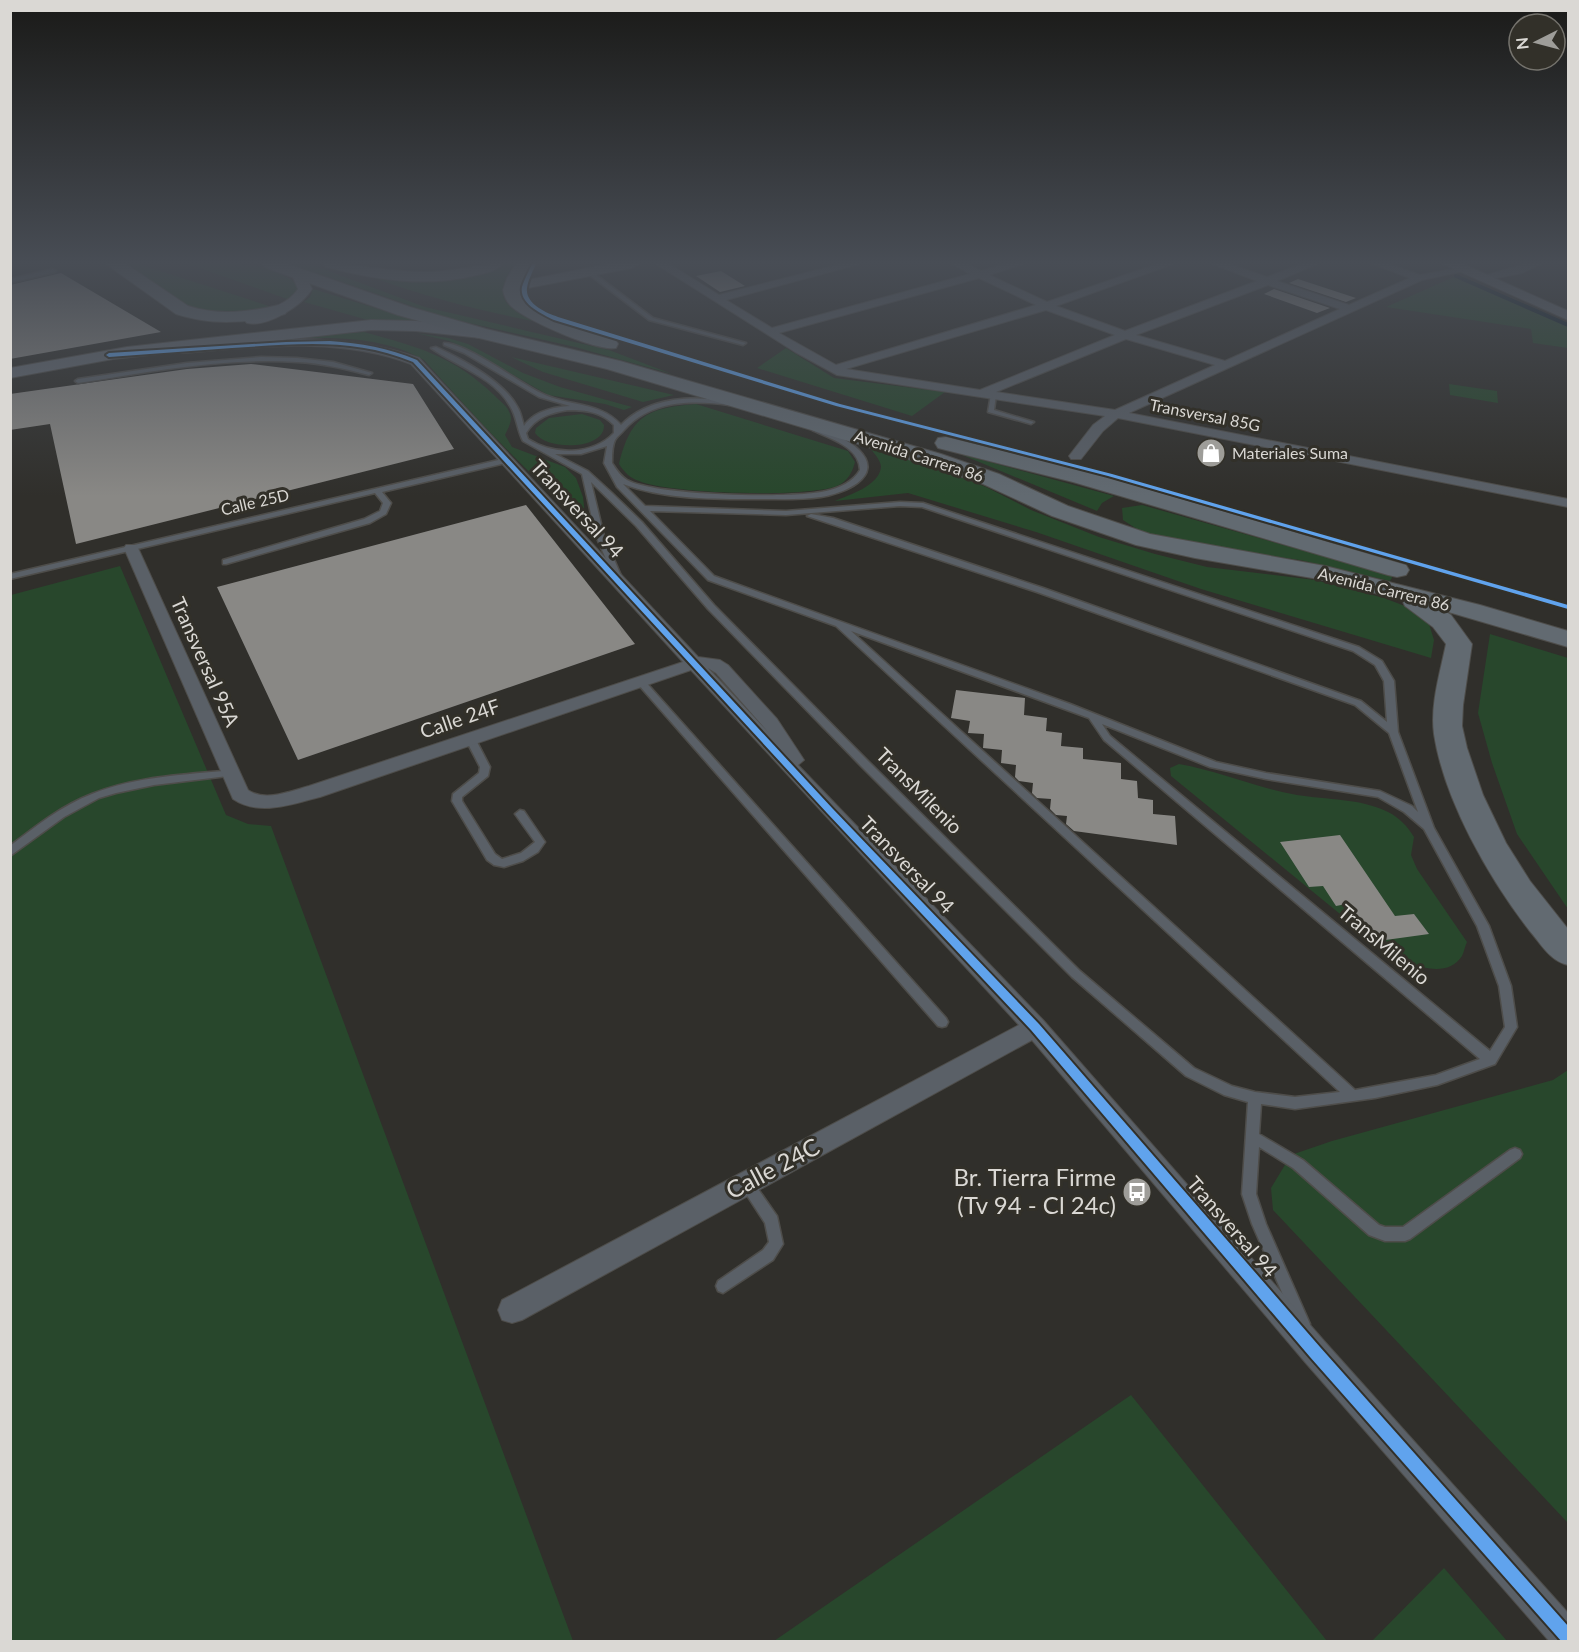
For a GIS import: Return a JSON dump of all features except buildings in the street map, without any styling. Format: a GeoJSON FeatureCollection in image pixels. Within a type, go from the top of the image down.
{"type":"FeatureCollection","features":[{"type":"Feature","properties":{"kind":"main road","name":"Avenida Carrera 86"},"geometry":{"type":"LineString","coordinates":[[514,341],[613,365],[963,468],[1060,511],[1144,540],[1325,573],[1569,639]]}},
{"type":"Feature","properties":{"kind":"main road","name":"Avenida Carrera 86"},"geometry":{"type":"LineString","coordinates":[[596,341],[777,398],[1070,474],[1256,530],[1569,618]]}},
{"type":"Feature","properties":{"kind":"main road"},"geometry":{"type":"LineString","coordinates":[[602,341],[609,344]]}},
{"type":"Feature","properties":{"kind":"main road"},"geometry":{"type":"LineString","coordinates":[[1144,540],[1118,521],[1112,512],[1115,507],[1127,501],[1172,503]]}},
{"type":"Feature","properties":{"kind":"main road"},"geometry":{"type":"LineString","coordinates":[[1389,589],[1418,603],[1437,616],[1459,644],[1449,706],[1448,728],[1452,750],[1467,796],[1487,840],[1528,905],[1569,952]]}},
{"type":"Feature","properties":{"kind":"street"},"geometry":{"type":"LineString","coordinates":[[10,373],[178,341]]}},
{"type":"Feature","properties":{"kind":"street"},"geometry":{"type":"LineString","coordinates":[[109,356],[235,341]]}},
{"type":"Feature","properties":{"kind":"street","name":"Transversal 85G"},"geometry":{"type":"LineString","coordinates":[[786,341],[834,369],[868,377],[1116,414],[1569,503]]}},
{"type":"Feature","properties":{"kind":"street"},"geometry":{"type":"LineString","coordinates":[[834,369],[928,341]]}},
{"type":"Feature","properties":{"kind":"street"},"geometry":{"type":"LineString","coordinates":[[987,394],[1111,341]]}},
{"type":"Feature","properties":{"kind":"street"},"geometry":{"type":"LineString","coordinates":[[1146,341],[1224,364]]}},
{"type":"Feature","properties":{"kind":"street"},"geometry":{"type":"LineString","coordinates":[[1076,456],[1098,428],[1116,414],[1276,341]]}},
{"type":"Feature","properties":{"kind":"street","name":"Transversal 94"},"geometry":{"type":"LineString","coordinates":[[109,356],[270,345],[337,344],[366,346],[402,354],[415,361],[693,663],[706,662],[722,669],[771,723],[830,811],[1035,1027],[1315,1352],[1568,1637]]}},
{"type":"Feature","properties":{"kind":"street","name":"Transversal 95A"},"geometry":{"type":"LineString","coordinates":[[131,548],[240,794]]}},
{"type":"Feature","properties":{"kind":"street","name":"Calle 24F"},"geometry":{"type":"LineString","coordinates":[[240,794],[254,801],[272,801],[313,792],[693,663]]}},
{"type":"Feature","properties":{"kind":"street","name":"Calle 24C"},"geometry":{"type":"LineString","coordinates":[[512,1310],[1035,1027]]}},
{"type":"Feature","properties":{"kind":"lane"},"geometry":{"type":"LineString","coordinates":[[736,341],[743,343]]}},
{"type":"Feature","properties":{"kind":"lane"},"geometry":{"type":"LineString","coordinates":[[446,344],[466,352],[541,396],[614,418],[618,425],[617,433]]}},
{"type":"Feature","properties":{"kind":"lane"},"geometry":{"type":"LineString","coordinates":[[434,348],[456,358],[514,406],[523,433]]}},
{"type":"Feature","properties":{"kind":"lane"},"geometry":{"type":"LineString","coordinates":[[187,366],[198,349]]}},
{"type":"Feature","properties":{"kind":"lane"},"geometry":{"type":"LineString","coordinates":[[78,381],[248,359],[308,360],[336,364],[369,373]]}},
{"type":"Feature","properties":{"kind":"lane"},"geometry":{"type":"LineString","coordinates":[[987,394],[990,411],[1031,422]]}},
{"type":"Feature","properties":{"kind":"lane"},"geometry":{"type":"LineString","coordinates":[[543,450],[572,452],[587,450],[611,440],[642,411],[667,404],[719,401],[746,405]]}},
{"type":"Feature","properties":{"kind":"lane"},"geometry":{"type":"LineString","coordinates":[[523,433],[533,419],[545,413],[568,409],[591,410]]}},
{"type":"Feature","properties":{"kind":"lane"},"geometry":{"type":"LineString","coordinates":[[608,464],[626,483],[646,489],[678,493],[789,497],[820,495],[855,483],[864,464],[859,454],[846,443],[783,416]]}},
{"type":"Feature","properties":{"kind":"lane","name":"TransMilenio"},"geometry":{"type":"LineString","coordinates":[[523,433],[525,440],[585,473],[639,524],[711,607],[864,764],[1076,974],[1190,1072],[1229,1091],[1255,1098],[1295,1103],[1353,1096],[1437,1080],[1491,1060],[1107,738],[1091,716]]}},
{"type":"Feature","properties":{"kind":"lane"},"geometry":{"type":"LineString","coordinates":[[611,440],[608,464],[620,485],[711,578],[1091,716],[1214,765],[1266,776],[1380,794],[1408,809],[1430,828]]}},
{"type":"Feature","properties":{"kind":"lane","name":"Calle 25D"},"geometry":{"type":"LineString","coordinates":[[10,578],[507,460]]}},
{"type":"Feature","properties":{"kind":"lane"},"geometry":{"type":"LineString","coordinates":[[585,473],[600,536],[620,582]]}},
{"type":"Feature","properties":{"kind":"lane"},"geometry":{"type":"LineString","coordinates":[[226,562],[367,521],[383,512],[387,503],[376,490]]}},
{"type":"Feature","properties":{"kind":"lane"},"geometry":{"type":"LineString","coordinates":[[786,513],[900,504],[923,505],[1356,649],[1379,663],[1389,681],[1393,732],[1430,828],[1483,926],[1505,986],[1511,1027],[1491,1060]]}},
{"type":"Feature","properties":{"kind":"lane"},"geometry":{"type":"LineString","coordinates":[[643,508],[786,513],[830,519],[1358,702],[1393,732]]}},
{"type":"Feature","properties":{"kind":"lane"},"geometry":{"type":"LineString","coordinates":[[836,622],[1353,1096]]}},
{"type":"Feature","properties":{"kind":"lane"},"geometry":{"type":"LineString","coordinates":[[640,681],[942,1022]]}},
{"type":"Feature","properties":{"kind":"lane"},"geometry":{"type":"LineString","coordinates":[[471,740],[485,767],[484,774],[461,790],[457,801],[490,857],[497,862],[504,863],[535,851],[539,846],[540,842],[520,814]]}},
{"type":"Feature","properties":{"kind":"lane"},"geometry":{"type":"LineString","coordinates":[[10,852],[41,826],[80,803],[135,786],[232,773]]}},
{"type":"Feature","properties":{"kind":"lane"},"geometry":{"type":"LineString","coordinates":[[1255,1098],[1249,1194],[1259,1224],[1315,1352]]}},
{"type":"Feature","properties":{"kind":"lane"},"geometry":{"type":"LineString","coordinates":[[1253,1137],[1298,1164],[1374,1230],[1395,1235],[1405,1234],[1515,1154]]}},
{"type":"Feature","properties":{"kind":"lane"},"geometry":{"type":"LineString","coordinates":[[723,1286],[768,1255],[776,1244],[772,1221],[746,1183]]}},
{"type":"Feature","properties":{"kind":"green space"},"geometry":{"type":"Polygon","coordinates":[[[365,341],[395,341],[418,348],[450,362],[480,382],[509,411],[511,420],[505,435],[512,447],[565,467],[576,478],[583,497],[586,523],[522,465],[424,360],[380,343],[365,341]]]}},
{"type":"Feature","properties":{"kind":"green space"},"geometry":{"type":"Polygon","coordinates":[[[449,341],[468,344],[523,373],[560,387],[632,407],[624,410],[605,404],[548,395],[470,350],[449,341]]]}},
{"type":"Feature","properties":{"kind":"green space"},"geometry":{"type":"Polygon","coordinates":[[[549,341],[571,341],[609,350],[672,374],[549,341]]]}},
{"type":"Feature","properties":{"kind":"green space"},"geometry":{"type":"Polygon","coordinates":[[[1533,341],[1568,341],[1568,348],[1533,343],[1533,341]]]}},
{"type":"Feature","properties":{"kind":"green space"},"geometry":{"type":"Polygon","coordinates":[[[786,348],[834,378],[945,392],[912,416],[757,368],[786,348]]]}},
{"type":"Feature","properties":{"kind":"green space"},"geometry":{"type":"Polygon","coordinates":[[[511,357],[674,395],[643,402],[543,372],[511,357]]]}},
{"type":"Feature","properties":{"kind":"green space"},"geometry":{"type":"Polygon","coordinates":[[[1449,384],[1497,391],[1498,403],[1450,395],[1449,384]]]}},
{"type":"Feature","properties":{"kind":"green space"},"geometry":{"type":"Polygon","coordinates":[[[696,404],[848,451],[855,462],[852,470],[847,479],[837,486],[821,490],[769,493],[679,489],[639,481],[625,472],[619,464],[624,448],[629,435],[644,417],[665,408],[696,404]]]}},
{"type":"Feature","properties":{"kind":"green space"},"geometry":{"type":"Polygon","coordinates":[[[582,414],[600,420],[604,425],[602,433],[586,443],[562,445],[551,443],[541,439],[535,433],[536,428],[549,418],[582,414]]]}},
{"type":"Feature","properties":{"kind":"green space"},"geometry":{"type":"Polygon","coordinates":[[[869,447],[937,468],[986,487],[1031,510],[1099,537],[1155,554],[1207,567],[1315,580],[1384,598],[1410,608],[1429,624],[1434,640],[1431,658],[1201,589],[1036,532],[908,493],[835,501],[869,485],[879,474],[880,462],[869,447]]]}},
{"type":"Feature","properties":{"kind":"green space"},"geometry":{"type":"Polygon","coordinates":[[[960,454],[1114,496],[1102,503],[1097,511],[960,454]]]}},
{"type":"Feature","properties":{"kind":"green space"},"geometry":{"type":"Polygon","coordinates":[[[1142,505],[1393,576],[1390,581],[1300,560],[1217,548],[1143,533],[1123,520],[1122,508],[1142,505]]]}},
{"type":"Feature","properties":{"kind":"green space"},"geometry":{"type":"Polygon","coordinates":[[[120,566],[226,815],[248,824],[271,826],[573,1641],[11,1642],[11,595],[120,566]]]}},
{"type":"Feature","properties":{"kind":"green space"},"geometry":{"type":"Polygon","coordinates":[[[1490,634],[1568,658],[1568,909],[1517,834],[1492,763],[1478,713],[1490,634]]]}},
{"type":"Feature","properties":{"kind":"green space"},"geometry":{"type":"Polygon","coordinates":[[[1179,764],[1282,792],[1366,804],[1396,817],[1414,837],[1411,855],[1417,869],[1467,942],[1462,956],[1455,964],[1437,969],[1417,966],[1389,954],[1171,776],[1170,768],[1179,764]]]}},
{"type":"Feature","properties":{"kind":"green space"},"geometry":{"type":"Polygon","coordinates":[[[1568,1070],[1568,1523],[1273,1210],[1271,1188],[1291,1155],[1332,1141],[1553,1080],[1568,1070]]]}},
{"type":"Feature","properties":{"kind":"green space"},"geometry":{"type":"Polygon","coordinates":[[[1131,1395],[1327,1641],[774,1641],[1131,1395]]]}},
{"type":"Feature","properties":{"kind":"green space"},"geometry":{"type":"Polygon","coordinates":[[[1444,1568],[1507,1641],[1372,1641],[1444,1568]]]}},
{"type":"Feature","properties":{"kind":"cycle path"},"geometry":{"type":"LineString","coordinates":[[631,341],[838,405],[1110,475],[1568,607]]}},
{"type":"Feature","properties":{"kind":"cycle path"},"geometry":{"type":"LineString","coordinates":[[109,355],[286,343],[330,343],[374,347],[415,361],[830,811],[1035,1027],[1315,1352],[1568,1637]]}},
{"type":"Feature","properties":{"kind":"place","name":"Materiales Suma"},"geometry":{"type":"Point","coordinates":[1211,453]}},
{"type":"Feature","properties":{"kind":"place","name":"Br. Tierra Firme (Tv 94 - Cl 24c)"},"geometry":{"type":"Point","coordinates":[1137,1192]}}]}
